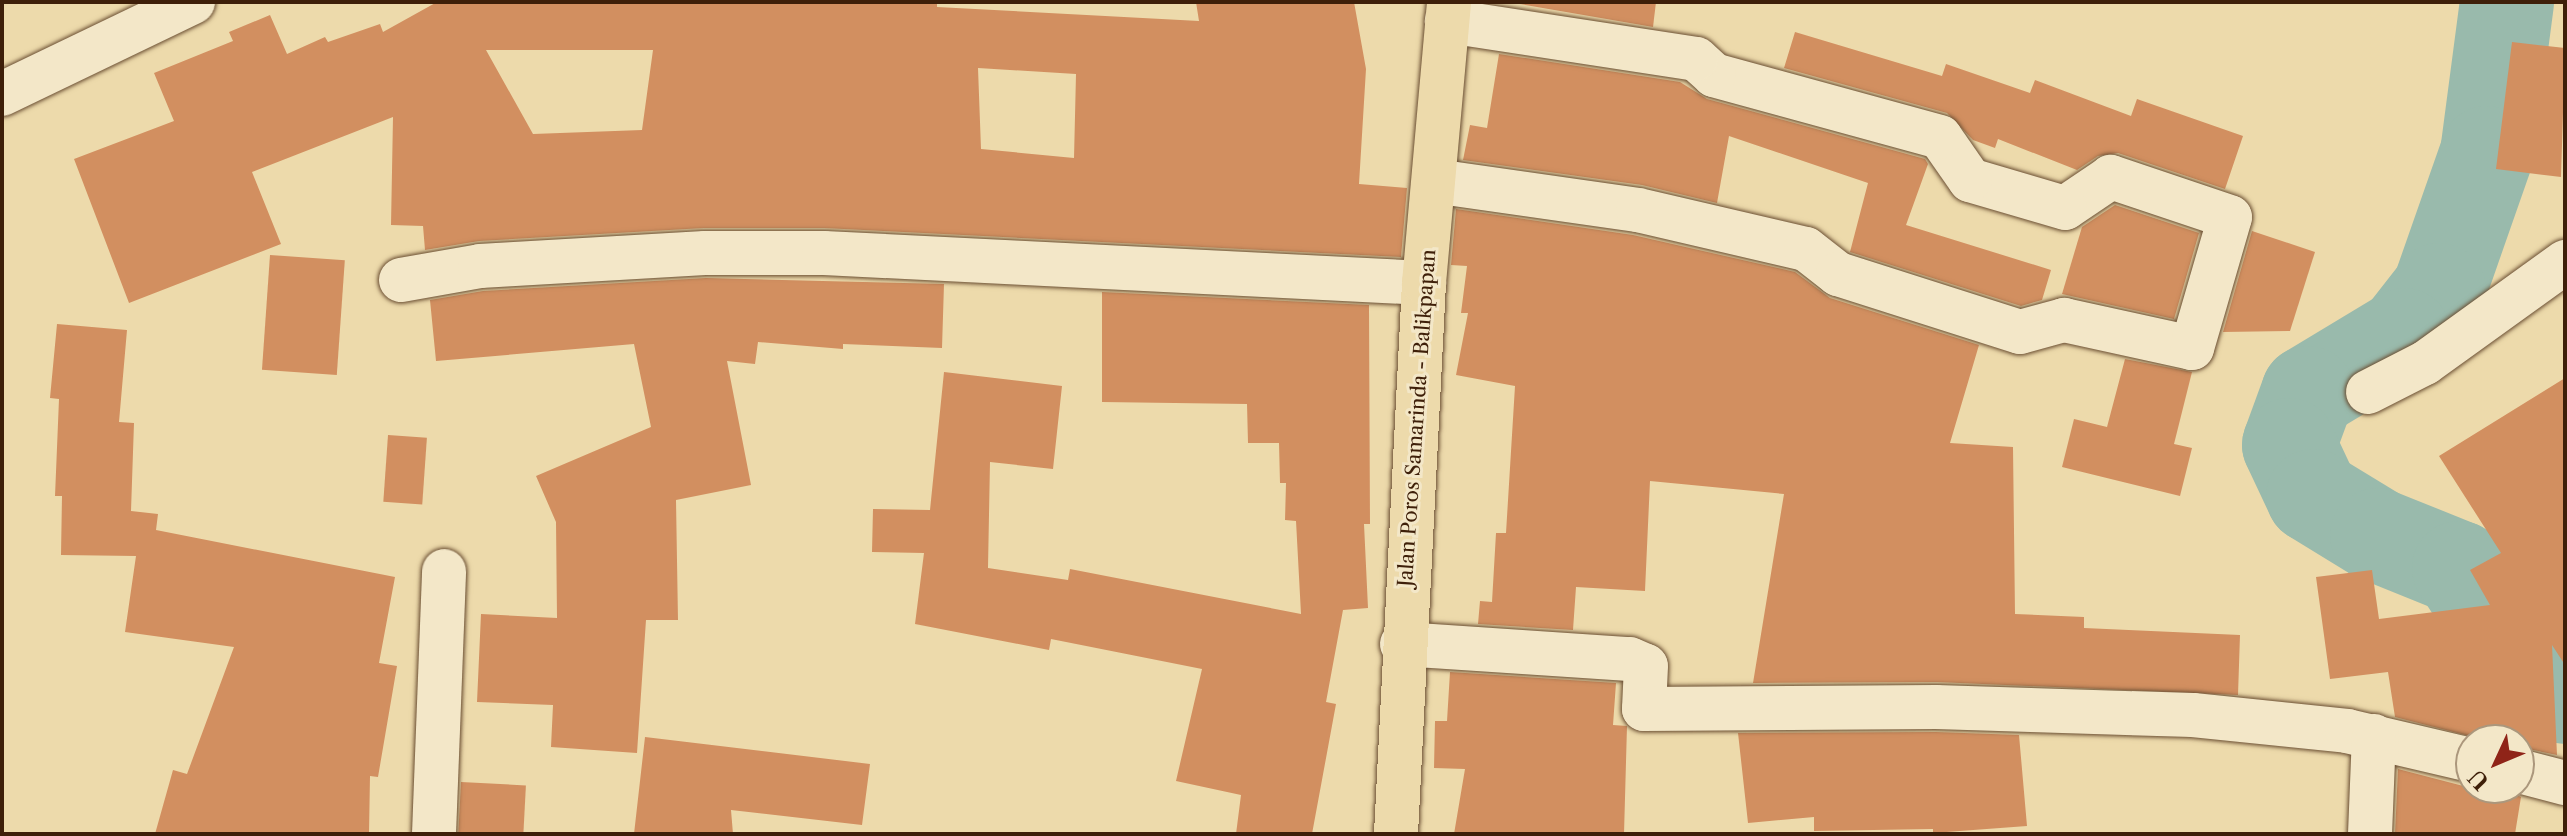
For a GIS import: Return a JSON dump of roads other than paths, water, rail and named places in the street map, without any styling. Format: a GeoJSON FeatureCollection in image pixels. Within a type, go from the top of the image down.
{"type":"FeatureCollection","features":[{"type":"Feature","properties":{"kind":"highway","name":"Jalan Poros Samarinda - Balikpapan"},"geometry":{"type":"LineString","coordinates":[[1396,834],[1402,644],[1424,283],[1448,12]]}},
{"type":"Feature","properties":{"kind":"street"},"geometry":{"type":"LineString","coordinates":[[2,94],[193,2]]}},
{"type":"Feature","properties":{"kind":"street"},"geometry":{"type":"LineString","coordinates":[[1434,181],[1638,210],[1806,249],[1838,274],[2020,332],[2064,320],[2192,348],[2230,217],[2111,177],[2065,208],[1970,180],[1940,137],[1714,75],[1696,59],[1448,12]]}},
{"type":"Feature","properties":{"kind":"street"},"geometry":{"type":"LineString","coordinates":[[401,280],[480,266],[734,253],[1424,283]]}},
{"type":"Feature","properties":{"kind":"street"},"geometry":{"type":"LineString","coordinates":[[2368,392],[2425,363],[2565,262]]}},
{"type":"Feature","properties":{"kind":"street"},"geometry":{"type":"LineString","coordinates":[[434,834],[444,571]]}},
{"type":"Feature","properties":{"kind":"street"},"geometry":{"type":"LineString","coordinates":[[1402,644],[1630,659],[1646,666],[1644,709],[2070,710],[2280,721],[2374,736],[2455,756]]}},
{"type":"Feature","properties":{"kind":"street"},"geometry":{"type":"LineString","coordinates":[[2370,834],[2374,736]]}},
{"type":"Feature","properties":{"kind":"street"},"geometry":{"type":"LineString","coordinates":[[2535,775],[2565,783]]}},
{"type":"Feature","properties":{"kind":"waterway"},"geometry":{"type":"LineString","coordinates":[[2507,2],[2487,153],[2439,290],[2404,335],[2308,393],[2289,445],[2313,496],[2377,535],[2459,568],[2507,643],[2560,686],[2565,697]]}}]}
